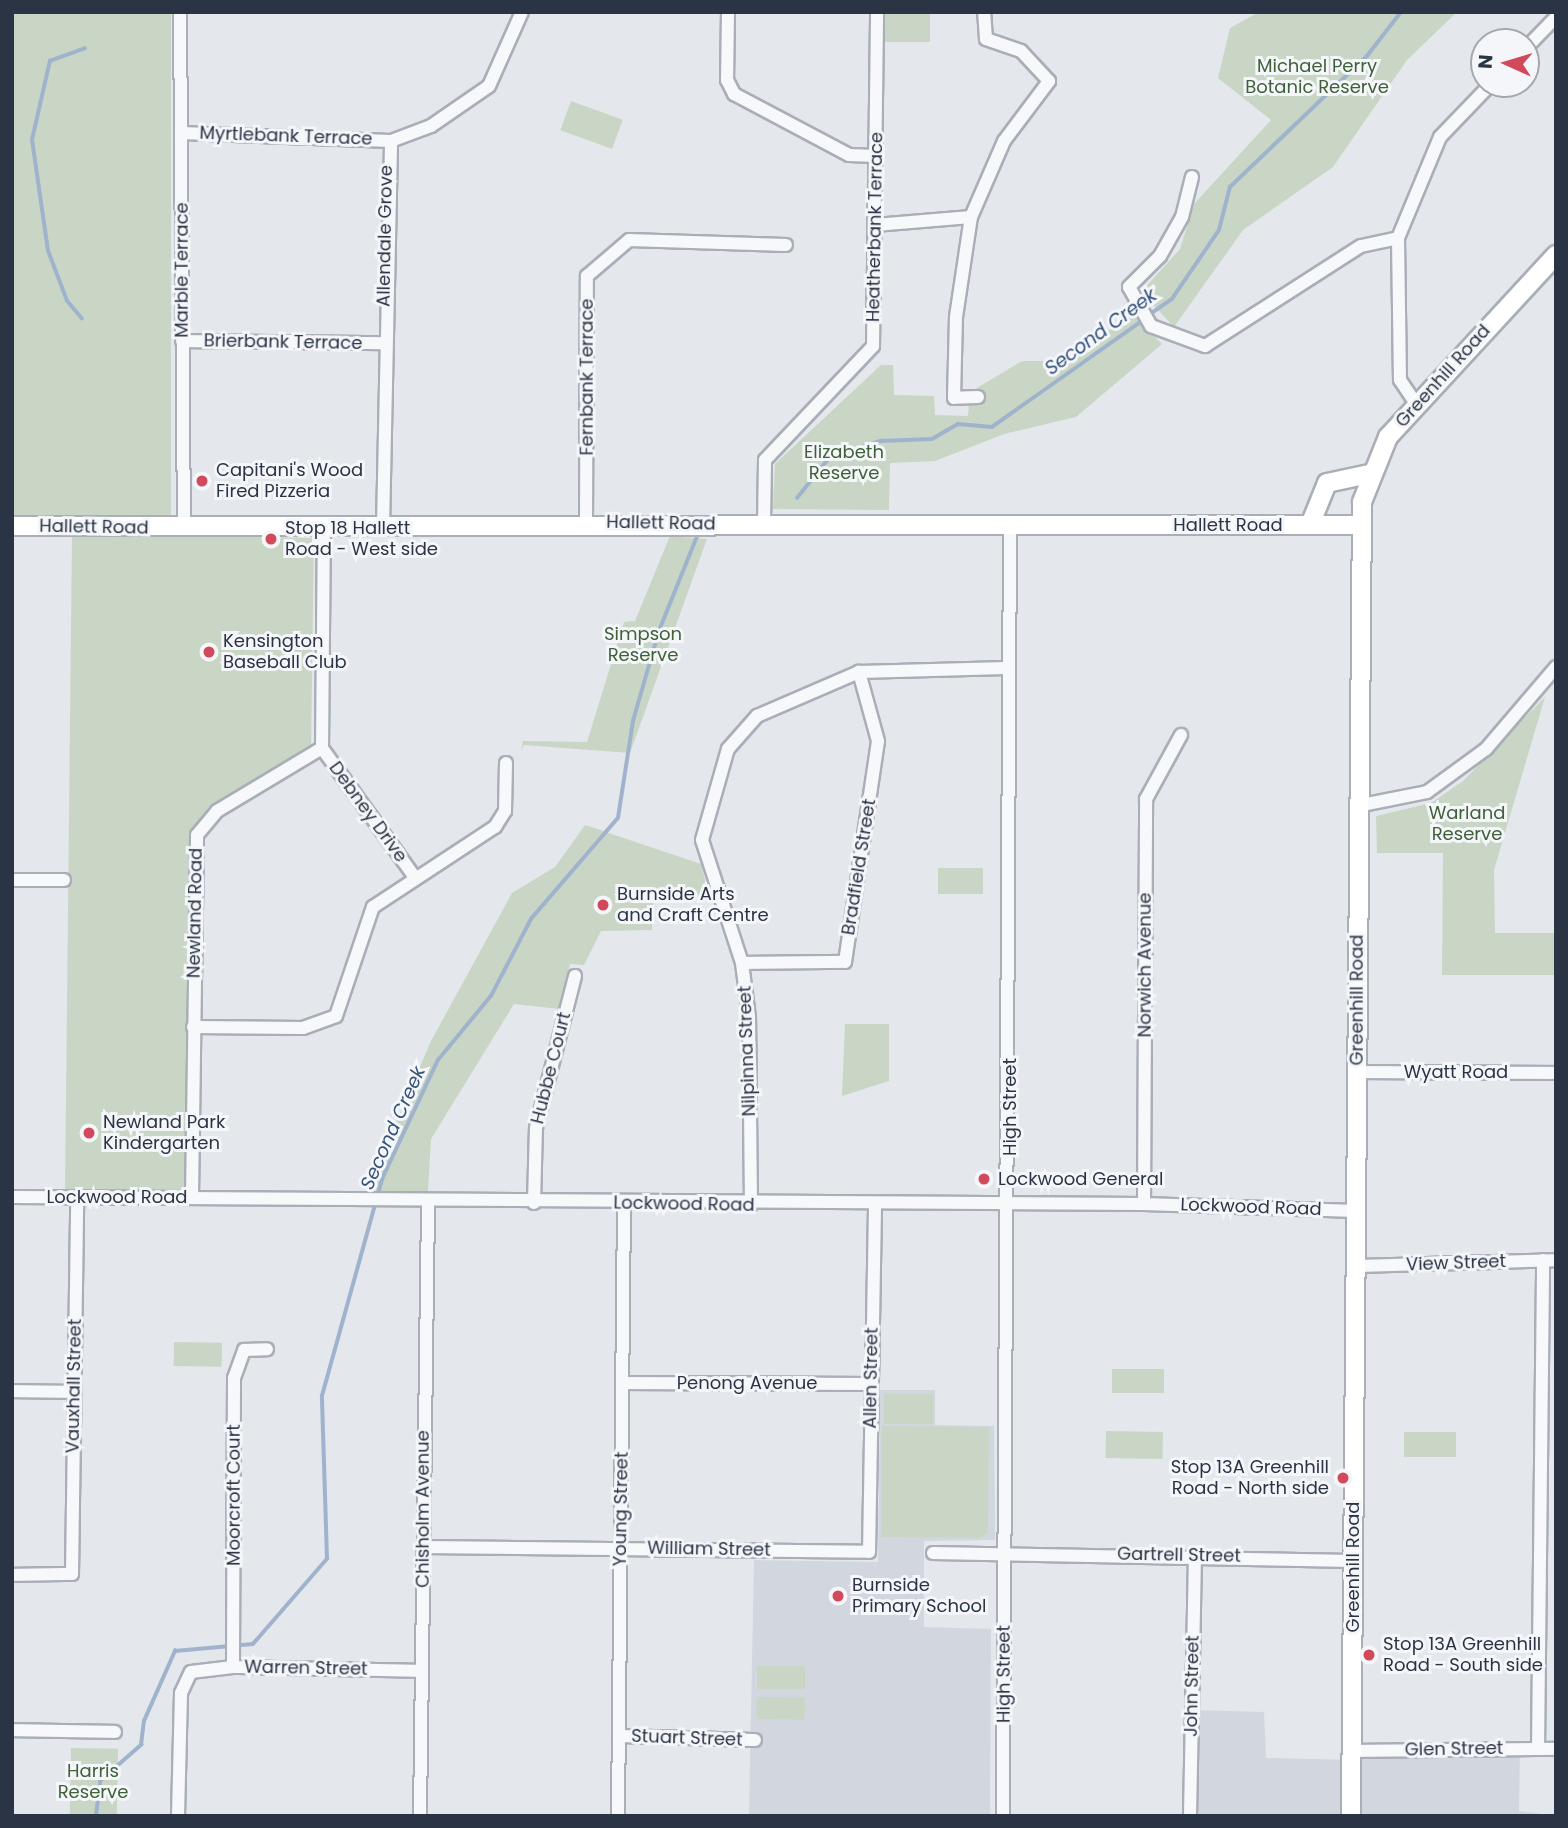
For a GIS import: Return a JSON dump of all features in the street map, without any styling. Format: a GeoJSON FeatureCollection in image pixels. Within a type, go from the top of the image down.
{"type":"FeatureCollection","features":[{"type":"Feature","properties":{"kind":"main road","name":"Greenhill Road"},"geometry":{"type":"LineString","coordinates":[[1351,1816],[1359,525],[1369,474],[1415,402],[1556,255]]}},
{"type":"Feature","properties":{"kind":"main road"},"geometry":{"type":"LineString","coordinates":[[1310,525],[1327,483],[1369,474]]}},
{"type":"Feature","properties":{"kind":"main road","name":"Hallett Road"},"geometry":{"type":"LineString","coordinates":[[12,526],[324,528],[586,523],[1359,525]]}},
{"type":"Feature","properties":{"kind":"street","name":"Marble Terrace"},"geometry":{"type":"LineString","coordinates":[[180,12],[184,527]]}},
{"type":"Feature","properties":{"kind":"street","name":"Allendale Grove"},"geometry":{"type":"LineString","coordinates":[[383,527],[383,343],[391,141],[431,126],[489,86],[522,12]]}},
{"type":"Feature","properties":{"kind":"street"},"geometry":{"type":"LineString","coordinates":[[729,12],[727,80],[734,94],[849,155],[876,156]]}},
{"type":"Feature","properties":{"kind":"street","name":"Heatherbank Terrace"},"geometry":{"type":"LineString","coordinates":[[764,525],[765,460],[873,346],[877,12]]}},
{"type":"Feature","properties":{"kind":"street"},"geometry":{"type":"LineString","coordinates":[[978,397],[954,398],[956,317],[971,217],[1004,141],[1049,81],[1021,51],[986,39],[984,12]]}},
{"type":"Feature","properties":{"kind":"street"},"geometry":{"type":"LineString","coordinates":[[1540,34],[1556,17]]}},
{"type":"Feature","properties":{"kind":"street"},"geometry":{"type":"LineString","coordinates":[[1415,402],[1400,380],[1398,238],[1440,137],[1478,98]]}},
{"type":"Feature","properties":{"kind":"street","name":"Myrtlebank Terrace"},"geometry":{"type":"LineString","coordinates":[[181,133],[391,141]]}},
{"type":"Feature","properties":{"kind":"street"},"geometry":{"type":"LineString","coordinates":[[1192,177],[1182,217],[1160,256],[1129,287],[1139,312],[1149,324],[1205,346],[1361,246],[1398,238]]}},
{"type":"Feature","properties":{"kind":"street"},"geometry":{"type":"LineString","coordinates":[[875,225],[971,217]]}},
{"type":"Feature","properties":{"kind":"street","name":"Fernbank Terrace"},"geometry":{"type":"LineString","coordinates":[[586,523],[587,276],[629,240],[786,246]]}},
{"type":"Feature","properties":{"kind":"street","name":"Brierbank Terrace"},"geometry":{"type":"LineString","coordinates":[[182,341],[383,343]]}},
{"type":"Feature","properties":{"kind":"street","name":"High Street"},"geometry":{"type":"LineString","coordinates":[[1003,1816],[1010,1204],[1006,668],[1010,524]]}},
{"type":"Feature","properties":{"kind":"street"},"geometry":{"type":"LineString","coordinates":[[322,748],[324,528]]}},
{"type":"Feature","properties":{"kind":"street"},"geometry":{"type":"LineString","coordinates":[[1357,806],[1427,792],[1486,749],[1556,667]]}},
{"type":"Feature","properties":{"kind":"street","name":"Nilpinna Street"},"geometry":{"type":"LineString","coordinates":[[751,1205],[749,1017],[742,963],[702,840],[727,749],[757,716],[859,672],[1006,668]]}},
{"type":"Feature","properties":{"kind":"street","name":"Bradfield Street"},"geometry":{"type":"LineString","coordinates":[[742,963],[845,962],[878,741],[859,672]]}},
{"type":"Feature","properties":{"kind":"street","name":"Norwich Avenue"},"geometry":{"type":"LineString","coordinates":[[1144,1204],[1146,799],[1181,735]]}},
{"type":"Feature","properties":{"kind":"street","name":"Debney Drive"},"geometry":{"type":"LineString","coordinates":[[322,748],[414,876]]}},
{"type":"Feature","properties":{"kind":"street","name":"Newland Road"},"geometry":{"type":"LineString","coordinates":[[192,1197],[197,835],[217,811],[322,748]]}},
{"type":"Feature","properties":{"kind":"street"},"geometry":{"type":"LineString","coordinates":[[193,1027],[303,1028],[336,1016],[373,907],[414,876],[495,827],[505,811],[506,763]]}},
{"type":"Feature","properties":{"kind":"street"},"geometry":{"type":"LineString","coordinates":[[12,880],[64,880]]}},
{"type":"Feature","properties":{"kind":"street","name":"Hubbe Court"},"geometry":{"type":"LineString","coordinates":[[534,1203],[536,1128],[575,976]]}},
{"type":"Feature","properties":{"kind":"street","name":"Wyatt Road"},"geometry":{"type":"LineString","coordinates":[[1357,1072],[1556,1073]]}},
{"type":"Feature","properties":{"kind":"street","name":"Lockwood Road"},"geometry":{"type":"LineString","coordinates":[[12,1196],[751,1205],[1144,1204],[1356,1211]]}},
{"type":"Feature","properties":{"kind":"street","name":"Vauxhall Street"},"geometry":{"type":"LineString","coordinates":[[12,1575],[72,1574],[77,1197]]}},
{"type":"Feature","properties":{"kind":"street","name":"Chisholm Avenue"},"geometry":{"type":"LineString","coordinates":[[420,1816],[428,1201]]}},
{"type":"Feature","properties":{"kind":"street","name":"Young Street"},"geometry":{"type":"LineString","coordinates":[[618,1816],[624,1203]]}},
{"type":"Feature","properties":{"kind":"street","name":"Allen Street"},"geometry":{"type":"LineString","coordinates":[[869,1552],[876,1205]]}},
{"type":"Feature","properties":{"kind":"street"},"geometry":{"type":"LineString","coordinates":[[1538,1749],[1549,1260]]}},
{"type":"Feature","properties":{"kind":"street","name":"View Street"},"geometry":{"type":"LineString","coordinates":[[1356,1266],[1549,1260]]}},
{"type":"Feature","properties":{"kind":"street","name":"Moorcroft Court"},"geometry":{"type":"LineString","coordinates":[[233,1667],[234,1378],[244,1350],[267,1349]]}},
{"type":"Feature","properties":{"kind":"street","name":"Penong Avenue"},"geometry":{"type":"LineString","coordinates":[[623,1383],[871,1384]]}},
{"type":"Feature","properties":{"kind":"street"},"geometry":{"type":"LineString","coordinates":[[12,1391],[73,1392]]}},
{"type":"Feature","properties":{"kind":"street","name":"William Street"},"geometry":{"type":"LineString","coordinates":[[423,1547],[869,1552]]}},
{"type":"Feature","properties":{"kind":"street","name":"Gartrell Street"},"geometry":{"type":"LineString","coordinates":[[933,1553],[1005,1552],[1353,1561]]}},
{"type":"Feature","properties":{"kind":"street","name":"John Street"},"geometry":{"type":"LineString","coordinates":[[1190,1816],[1195,1556]]}},
{"type":"Feature","properties":{"kind":"street","name":"Warren Street"},"geometry":{"type":"LineString","coordinates":[[178,1816],[181,1693],[191,1672],[233,1667],[422,1671]]}},
{"type":"Feature","properties":{"kind":"street"},"geometry":{"type":"LineString","coordinates":[[12,1730],[115,1732]]}},
{"type":"Feature","properties":{"kind":"street","name":"Stuart Street"},"geometry":{"type":"LineString","coordinates":[[619,1736],[755,1740]]}},
{"type":"Feature","properties":{"kind":"street","name":"Glen Street"},"geometry":{"type":"LineString","coordinates":[[1352,1751],[1556,1749]]}},
{"type":"Feature","properties":{"kind":"shaded area","name":"Burnside Primary School"},"geometry":{"type":"Polygon","coordinates":[[[880,1390],[935,1390],[935,1425],[994,1426],[995,1540],[924,1541],[924,1627],[991,1629],[990,1816],[749,1816],[754,1560],[878,1562],[880,1390]]]}},
{"type":"Feature","properties":{"kind":"shaded area"},"geometry":{"type":"Polygon","coordinates":[[[1192,1710],[1264,1712],[1266,1758],[1352,1760],[1352,1751],[1520,1748],[1519,1811],[1556,1816],[1189,1816],[1192,1710]]]}},
{"type":"Feature","properties":{"kind":"green space"},"geometry":{"type":"Polygon","coordinates":[[[12,12],[171,12],[171,522],[12,522],[12,12]]]}},
{"type":"Feature","properties":{"kind":"green space"},"geometry":{"type":"Polygon","coordinates":[[[877,12],[930,12],[930,42],[877,42],[877,12]]]}},
{"type":"Feature","properties":{"kind":"green space","name":"Michael Perry Botanic Reserve"},"geometry":{"type":"Polygon","coordinates":[[[1259,12],[1457,12],[1407,60],[1333,167],[1243,230],[1174,327],[1141,292],[1180,249],[1194,204],[1271,120],[1218,78],[1230,28],[1259,12]]]}},
{"type":"Feature","properties":{"kind":"green space"},"geometry":{"type":"Polygon","coordinates":[[[571,101],[623,120],[612,149],[560,130],[571,101]]]}},
{"type":"Feature","properties":{"kind":"green space","name":"Elizabeth Reserve"},"geometry":{"type":"Polygon","coordinates":[[[1130,312],[1162,344],[1076,417],[1004,434],[935,461],[890,463],[889,510],[773,509],[775,464],[881,365],[893,365],[894,395],[934,396],[935,415],[968,416],[970,392],[1022,361],[1073,361],[1130,312]]]}},
{"type":"Feature","properties":{"kind":"green space"},"geometry":{"type":"Polygon","coordinates":[[[72,534],[314,538],[311,751],[208,809],[189,839],[186,1193],[65,1193],[72,534]]]}},
{"type":"Feature","properties":{"kind":"green space","name":"Simpson Reserve"},"geometry":{"type":"Polygon","coordinates":[[[670,536],[707,539],[630,753],[524,745],[521,751],[523,741],[587,742],[624,622],[635,621],[670,536]]]}},
{"type":"Feature","properties":{"kind":"green space","name":"Warland Reserve"},"geometry":{"type":"Polygon","coordinates":[[[1545,697],[1494,870],[1495,933],[1556,933],[1556,975],[1442,975],[1443,853],[1377,853],[1376,816],[1431,803],[1463,781],[1545,697]]]}},
{"type":"Feature","properties":{"kind":"green space"},"geometry":{"type":"Polygon","coordinates":[[[585,825],[701,864],[709,896],[654,894],[652,930],[601,931],[584,965],[570,964],[560,1009],[514,1004],[431,1139],[428,1192],[366,1192],[431,1041],[512,893],[555,867],[585,825]]]}},
{"type":"Feature","properties":{"kind":"green space"},"geometry":{"type":"Polygon","coordinates":[[[938,868],[983,868],[983,894],[938,894],[938,868]]]}},
{"type":"Feature","properties":{"kind":"green space"},"geometry":{"type":"Polygon","coordinates":[[[845,1024],[889,1024],[889,1081],[842,1096],[845,1024]]]}},
{"type":"Feature","properties":{"kind":"green space"},"geometry":{"type":"Polygon","coordinates":[[[174,1342],[222,1343],[222,1367],[174,1366],[174,1342]]]}},
{"type":"Feature","properties":{"kind":"green space"},"geometry":{"type":"Polygon","coordinates":[[[1112,1369],[1164,1369],[1164,1393],[1112,1393],[1112,1369]]]}},
{"type":"Feature","properties":{"kind":"green space"},"geometry":{"type":"Polygon","coordinates":[[[884,1394],[933,1394],[933,1424],[884,1424],[884,1394]]]}},
{"type":"Feature","properties":{"kind":"green space"},"geometry":{"type":"Polygon","coordinates":[[[882,1426],[989,1427],[988,1532],[981,1538],[881,1537],[882,1426]]]}},
{"type":"Feature","properties":{"kind":"green space"},"geometry":{"type":"Polygon","coordinates":[[[1106,1431],[1163,1432],[1163,1459],[1106,1458],[1106,1431]]]}},
{"type":"Feature","properties":{"kind":"green space"},"geometry":{"type":"Polygon","coordinates":[[[1404,1432],[1456,1432],[1456,1457],[1404,1457],[1404,1432]]]}},
{"type":"Feature","properties":{"kind":"green space"},"geometry":{"type":"Polygon","coordinates":[[[757,1666],[805,1666],[805,1689],[757,1689],[757,1666]]]}},
{"type":"Feature","properties":{"kind":"green space"},"geometry":{"type":"Polygon","coordinates":[[[757,1697],[805,1698],[805,1720],[757,1719],[757,1697]]]}},
{"type":"Feature","properties":{"kind":"green space","name":"Harris Reserve"},"geometry":{"type":"Polygon","coordinates":[[[71,1748],[118,1749],[117,1816],[70,1816],[71,1748]]]}},
{"type":"Feature","properties":{"kind":"waterway","name":"Second Creek"},"geometry":{"type":"LineString","coordinates":[[1149,315],[1172,299],[1219,230],[1230,187],[1367,56],[1401,12]]}},
{"type":"Feature","properties":{"kind":"waterway"},"geometry":{"type":"LineString","coordinates":[[82,319],[67,301],[48,251],[32,140],[50,61],[85,48]]}},
{"type":"Feature","properties":{"kind":"waterway","name":"Second Creek"},"geometry":{"type":"LineString","coordinates":[[797,498],[829,458],[880,441],[932,439],[958,424],[992,427],[1143,320]]}},
{"type":"Feature","properties":{"kind":"waterway","name":"Second Creek"},"geometry":{"type":"LineString","coordinates":[[96,1816],[100,1781],[141,1745],[144,1721],[175,1651],[253,1644],[327,1559],[322,1396],[382,1179],[438,1060],[491,996],[531,919],[618,818],[633,721],[659,631],[698,534]]}},
{"type":"Feature","properties":{"kind":"place","name":"Capitani's Wood Fired Pizzeria"},"geometry":{"type":"Point","coordinates":[202,481]}},
{"type":"Feature","properties":{"kind":"place","name":"Stop 18 Hallett Road - West side"},"geometry":{"type":"Point","coordinates":[271,539]}},
{"type":"Feature","properties":{"kind":"place","name":"Kensington Baseball Club"},"geometry":{"type":"Point","coordinates":[209,652]}},
{"type":"Feature","properties":{"kind":"place","name":"Burnside Arts and Craft Centre"},"geometry":{"type":"Point","coordinates":[603,905]}},
{"type":"Feature","properties":{"kind":"place","name":"Newland Park Kindergarten"},"geometry":{"type":"Point","coordinates":[89,1133]}},
{"type":"Feature","properties":{"kind":"place","name":"Lockwood General"},"geometry":{"type":"Point","coordinates":[984,1179]}},
{"type":"Feature","properties":{"kind":"place","name":"Stop 13A Greenhill Road - North side"},"geometry":{"type":"Point","coordinates":[1343,1478]}},
{"type":"Feature","properties":{"kind":"place","name":"Burnside Primary School"},"geometry":{"type":"Point","coordinates":[838,1596]}},
{"type":"Feature","properties":{"kind":"place","name":"Stop 13A Greenhill Road - South side"},"geometry":{"type":"Point","coordinates":[1369,1655]}}]}
